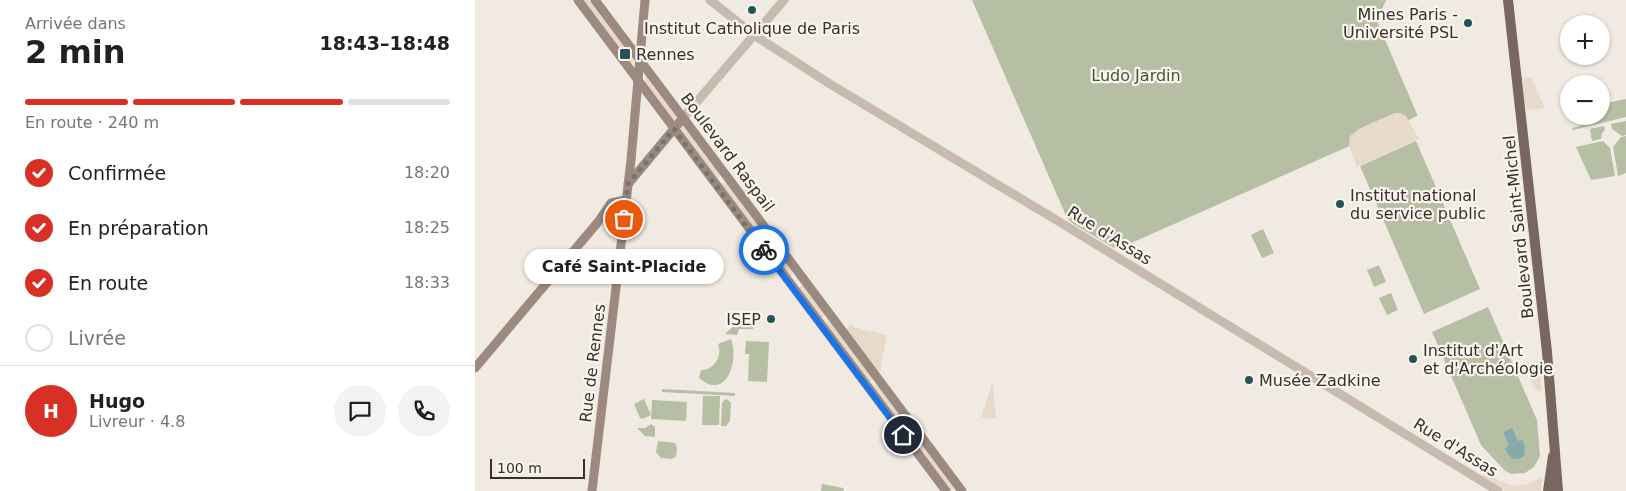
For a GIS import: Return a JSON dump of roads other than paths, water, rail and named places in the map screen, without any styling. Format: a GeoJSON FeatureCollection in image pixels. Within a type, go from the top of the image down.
{"type":"FeatureCollection","features":[{"type":"Feature","properties":{"kind":"main road","name":"Boulevard Raspail"},"geometry":{"type":"LineString","coordinates":[[578,0],[945,491]]}},
{"type":"Feature","properties":{"kind":"main road","name":"Boulevard Raspail"},"geometry":{"type":"LineString","coordinates":[[595,0],[962,491]]}},
{"type":"Feature","properties":{"kind":"main road","name":"Rue de Rennes"},"geometry":{"type":"LineString","coordinates":[[592,491],[631,160],[645,0]]}},
{"type":"Feature","properties":{"kind":"main road","name":"Boulevard Saint-Michel"},"geometry":{"type":"LineString","coordinates":[[1508,0],[1547,352],[1559,491]]}},
{"type":"Feature","properties":{"kind":"main road"},"geometry":{"type":"LineString","coordinates":[[628,184],[646,165],[683,118]]}},
{"type":"Feature","properties":{"kind":"main road"},"geometry":{"type":"LineString","coordinates":[[631,160],[649,159]]}},
{"type":"Feature","properties":{"kind":"main road"},"geometry":{"type":"LineString","coordinates":[[475,368],[598,222],[611,203],[626,200]]}},
{"type":"Feature","properties":{"kind":"main road"},"geometry":{"type":"LineString","coordinates":[[1548,491],[1551,461],[1555,450]]}},
{"type":"Feature","properties":{"kind":"street","name":"Rue d'Assas"},"geometry":{"type":"LineString","coordinates":[[711,0],[754,35],[857,100],[1498,491]]}},
{"type":"Feature","properties":{"kind":"street"},"geometry":{"type":"LineString","coordinates":[[683,118],[784,0]]}},
{"type":"Feature","properties":{"kind":"water"},"geometry":{"type":"Polygon","coordinates":[[[1512,428],[1518,441],[1522,440],[1525,447],[1524,456],[1517,459],[1512,458],[1505,448],[1509,445],[1503,432],[1512,428]]]}},
{"type":"Feature","properties":{"kind":"place","name":"Institut Catholique de Paris"},"geometry":{"type":"Point","coordinates":[752,10]}},
{"type":"Feature","properties":{"kind":"place","name":"Mines Paris - Université PSL"},"geometry":{"type":"Point","coordinates":[1468,23]}},
{"type":"Feature","properties":{"kind":"place","name":"Rennes"},"geometry":{"type":"Point","coordinates":[625,54]}},
{"type":"Feature","properties":{"kind":"place","name":"Institut national du service public"},"geometry":{"type":"Point","coordinates":[1340,204]}},
{"type":"Feature","properties":{"kind":"place","name":"Café Saint-Placide"},"geometry":{"type":"Point","coordinates":[624,219]}},
{"type":"Feature","properties":{"kind":"place","name":"ISEP"},"geometry":{"type":"Point","coordinates":[771,319]}},
{"type":"Feature","properties":{"kind":"place","name":"Institut d'Art et d'Archéologie"},"geometry":{"type":"Point","coordinates":[1413,359]}},
{"type":"Feature","properties":{"kind":"place","name":"Musée Zadkine"},"geometry":{"type":"Point","coordinates":[1249,380]}},
{"type":"Feature","properties":{"kind":"park label","name":"Ludo Jardin"},"geometry":{"type":"Point","coordinates":[1136,75]}}]}
